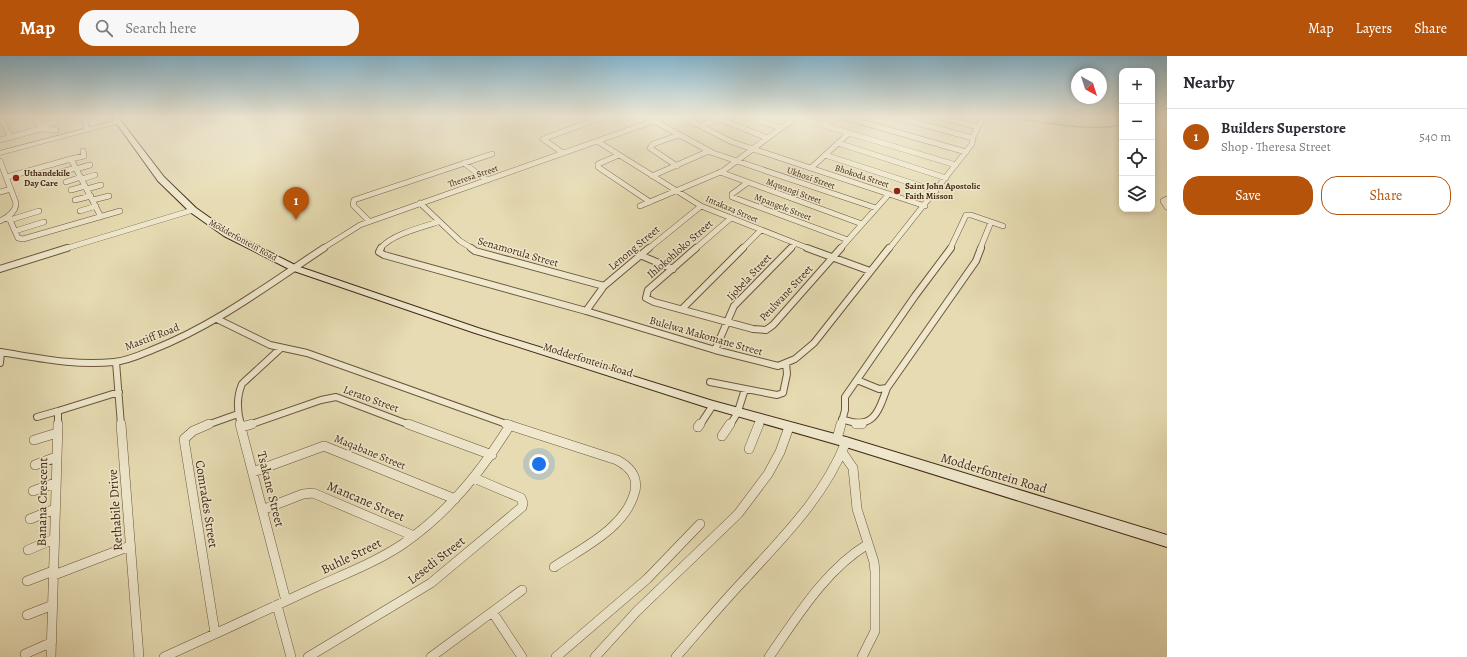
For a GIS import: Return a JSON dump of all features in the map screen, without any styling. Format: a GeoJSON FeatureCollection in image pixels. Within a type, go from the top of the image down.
{"type":"FeatureCollection","features":[{"type":"Feature","properties":{"kind":"main road","name":"Modderfontein Road"},"geometry":{"type":"LineString","coordinates":[[135,145],[155,172],[177,196],[193,210],[227,234],[294,268],[475,330],[713,405],[792,423],[842,444],[1167,541]]}},
{"type":"Feature","properties":{"kind":"main road","name":"Modderfontein Road"},"geometry":{"type":"LineString","coordinates":[[363,292],[392,299],[739,410],[761,419],[812,432]]}},
{"type":"Feature","properties":{"kind":"street"},"geometry":{"type":"LineString","coordinates":[[0,153],[30,145]]}},
{"type":"Feature","properties":{"kind":"street"},"geometry":{"type":"LineString","coordinates":[[552,145],[563,153]]}},
{"type":"Feature","properties":{"kind":"street","name":"Theresa Street"},"geometry":{"type":"LineString","coordinates":[[294,268],[351,230],[369,221],[586,145]]}},
{"type":"Feature","properties":{"kind":"street","name":"Intakaza Street"},"geometry":{"type":"LineString","coordinates":[[603,145],[701,206],[795,244],[870,272]]}},
{"type":"Feature","properties":{"kind":"street"},"geometry":{"type":"LineString","coordinates":[[652,145],[650,148],[677,166]]}},
{"type":"Feature","properties":{"kind":"street","name":"Ukhozi Street"},"geometry":{"type":"LineString","coordinates":[[698,145],[736,161],[876,208]]}},
{"type":"Feature","properties":{"kind":"street","name":"Bhokoda Street"},"geometry":{"type":"LineString","coordinates":[[743,145],[925,206]]}},
{"type":"Feature","properties":{"kind":"street"},"geometry":{"type":"LineString","coordinates":[[640,206],[720,172],[756,145]]}},
{"type":"Feature","properties":{"kind":"street"},"geometry":{"type":"LineString","coordinates":[[811,168],[836,145]]}},
{"type":"Feature","properties":{"kind":"street"},"geometry":{"type":"LineString","coordinates":[[844,145],[946,178]]}},
{"type":"Feature","properties":{"kind":"street"},"geometry":{"type":"LineString","coordinates":[[889,145],[956,165]]}},
{"type":"Feature","properties":{"kind":"street"},"geometry":{"type":"LineString","coordinates":[[942,145],[966,152]]}},
{"type":"Feature","properties":{"kind":"street"},"geometry":{"type":"LineString","coordinates":[[710,382],[777,395],[783,393],[787,374],[786,364],[815,342],[870,272],[925,206],[971,145]]}},
{"type":"Feature","properties":{"kind":"street"},"geometry":{"type":"LineString","coordinates":[[7,177],[59,160],[71,160],[84,156],[83,151]]}},
{"type":"Feature","properties":{"kind":"street"},"geometry":{"type":"LineString","coordinates":[[652,176],[709,151]]}},
{"type":"Feature","properties":{"kind":"street"},"geometry":{"type":"LineString","coordinates":[[369,221],[353,204],[354,200],[492,154]]}},
{"type":"Feature","properties":{"kind":"street"},"geometry":{"type":"LineString","coordinates":[[619,155],[601,163],[598,167],[650,202]]}},
{"type":"Feature","properties":{"kind":"street"},"geometry":{"type":"LineString","coordinates":[[825,155],[936,191]]}},
{"type":"Feature","properties":{"kind":"street"},"geometry":{"type":"LineString","coordinates":[[71,160],[101,216]]}},
{"type":"Feature","properties":{"kind":"street"},"geometry":{"type":"LineString","coordinates":[[464,163],[486,180]]}},
{"type":"Feature","properties":{"kind":"street"},"geometry":{"type":"LineString","coordinates":[[1,164],[7,177],[16,206],[5,220]]}},
{"type":"Feature","properties":{"kind":"street"},"geometry":{"type":"LineString","coordinates":[[61,172],[90,165]]}},
{"type":"Feature","properties":{"kind":"street","name":"Mqwangi Street"},"geometry":{"type":"LineString","coordinates":[[720,172],[862,224]]}},
{"type":"Feature","properties":{"kind":"street"},"geometry":{"type":"LineString","coordinates":[[66,182],[95,175]]}},
{"type":"Feature","properties":{"kind":"street","name":"Mpangele Street"},"geometry":{"type":"LineString","coordinates":[[747,183],[732,194],[732,197],[848,240]]}},
{"type":"Feature","properties":{"kind":"street"},"geometry":{"type":"LineString","coordinates":[[71,190],[101,185]]}},
{"type":"Feature","properties":{"kind":"street"},"geometry":{"type":"LineString","coordinates":[[0,192],[11,189]]}},
{"type":"Feature","properties":{"kind":"street","name":"Peulwane Street"},"geometry":{"type":"LineString","coordinates":[[646,296],[650,300],[760,330],[770,328],[889,194]]}},
{"type":"Feature","properties":{"kind":"street"},"geometry":{"type":"LineString","coordinates":[[80,211],[93,201],[109,196]]}},
{"type":"Feature","properties":{"kind":"street"},"geometry":{"type":"LineString","coordinates":[[1167,199],[1163,201],[1163,203],[1167,207]]}},
{"type":"Feature","properties":{"kind":"street"},"geometry":{"type":"LineString","coordinates":[[75,200],[93,201]]}},
{"type":"Feature","properties":{"kind":"street","name":"Senamorula Street"},"geometry":{"type":"LineString","coordinates":[[420,203],[438,222],[460,241],[475,251],[604,286]]}},
{"type":"Feature","properties":{"kind":"street","name":"Lenong Street"},"geometry":{"type":"LineString","coordinates":[[586,311],[604,286],[701,206]]}},
{"type":"Feature","properties":{"kind":"street"},"geometry":{"type":"LineString","coordinates":[[0,269],[193,210]]}},
{"type":"Feature","properties":{"kind":"street"},"geometry":{"type":"LineString","coordinates":[[5,220],[15,231],[18,238],[23,239],[120,211]]}},
{"type":"Feature","properties":{"kind":"street"},"geometry":{"type":"LineString","coordinates":[[5,220],[39,212]]}},
{"type":"Feature","properties":{"kind":"street"},"geometry":{"type":"LineString","coordinates":[[862,657],[876,626],[875,572],[874,562],[857,509],[853,468],[842,444],[842,419],[845,410],[845,397],[915,296],[947,255],[956,240],[966,215],[1003,226]]}},
{"type":"Feature","properties":{"kind":"street","name":"Ihlokohloko Street"},"geometry":{"type":"LineString","coordinates":[[646,296],[648,290],[730,218]]}},
{"type":"Feature","properties":{"kind":"street"},"geometry":{"type":"LineString","coordinates":[[15,231],[44,222]]}},
{"type":"Feature","properties":{"kind":"street","name":"Bulelwa Makomane Street"},"geometry":{"type":"LineString","coordinates":[[438,222],[394,238],[381,248],[380,252],[384,255],[586,311],[715,350],[773,366],[786,364]]}},
{"type":"Feature","properties":{"kind":"street"},"geometry":{"type":"LineString","coordinates":[[842,419],[859,424],[867,423],[876,413],[887,388],[976,260],[991,222]]}},
{"type":"Feature","properties":{"kind":"street"},"geometry":{"type":"LineString","coordinates":[[682,309],[761,230]]}},
{"type":"Feature","properties":{"kind":"street","name":"Ijobela Street"},"geometry":{"type":"LineString","coordinates":[[715,350],[727,321],[738,302],[795,244]]}},
{"type":"Feature","properties":{"kind":"street"},"geometry":{"type":"LineString","coordinates":[[640,255],[673,269]]}},
{"type":"Feature","properties":{"kind":"street","name":"Mastiff Road"},"geometry":{"type":"LineString","coordinates":[[0,352],[76,364],[116,362],[133,358],[174,342],[217,319],[294,268]]}},
{"type":"Feature","properties":{"kind":"street"},"geometry":{"type":"LineString","coordinates":[[217,319],[248,335],[281,348],[307,353],[510,425],[617,460],[628,466],[637,482],[631,504],[625,513],[608,529],[554,567]]}},
{"type":"Feature","properties":{"kind":"street","name":"Tsakane Street"},"geometry":{"type":"LineString","coordinates":[[281,348],[243,383],[238,392],[237,401],[238,414],[262,510],[281,603]]}},
{"type":"Feature","properties":{"kind":"street"},"geometry":{"type":"LineString","coordinates":[[0,352],[0,363]]}},
{"type":"Feature","properties":{"kind":"street","name":"Rethabile Drive"},"geometry":{"type":"LineString","coordinates":[[116,362],[139,657]]}},
{"type":"Feature","properties":{"kind":"street"},"geometry":{"type":"LineString","coordinates":[[857,380],[879,389],[887,388]]}},
{"type":"Feature","properties":{"kind":"street"},"geometry":{"type":"LineString","coordinates":[[722,436],[739,410],[745,389]]}},
{"type":"Feature","properties":{"kind":"street"},"geometry":{"type":"LineString","coordinates":[[37,417],[119,392]]}},
{"type":"Feature","properties":{"kind":"street","name":"Lerato Street"},"geometry":{"type":"LineString","coordinates":[[242,428],[327,398],[336,397],[492,455]]}},
{"type":"Feature","properties":{"kind":"street"},"geometry":{"type":"LineString","coordinates":[[698,427],[713,405]]}},
{"type":"Feature","properties":{"kind":"street","name":"Banana Crescent"},"geometry":{"type":"LineString","coordinates":[[51,657],[58,411]]}},
{"type":"Feature","properties":{"kind":"street","name":"Comrades Street"},"geometry":{"type":"LineString","coordinates":[[215,633],[184,439],[186,434],[194,430],[238,414]]}},
{"type":"Feature","properties":{"kind":"street"},"geometry":{"type":"LineString","coordinates":[[749,449],[761,419]]}},
{"type":"Feature","properties":{"kind":"street","name":"Buhle Street"},"geometry":{"type":"LineString","coordinates":[[164,657],[384,555],[414,536],[455,499],[474,478],[492,455],[510,425]]}},
{"type":"Feature","properties":{"kind":"street"},"geometry":{"type":"LineString","coordinates":[[595,657],[631,617],[726,527],[756,493],[779,455],[789,427]]}},
{"type":"Feature","properties":{"kind":"street"},"geometry":{"type":"LineString","coordinates":[[34,440],[57,433]]}},
{"type":"Feature","properties":{"kind":"street"},"geometry":{"type":"LineString","coordinates":[[676,657],[729,596],[799,520],[815,500],[842,444]]}},
{"type":"Feature","properties":{"kind":"street","name":"Maqabane Street"},"geometry":{"type":"LineString","coordinates":[[253,472],[324,446],[455,499]]}},
{"type":"Feature","properties":{"kind":"street"},"geometry":{"type":"LineString","coordinates":[[35,465],[56,457]]}},
{"type":"Feature","properties":{"kind":"street","name":"Lesedi Street"},"geometry":{"type":"LineString","coordinates":[[308,657],[431,583],[522,507],[523,503],[520,498],[474,478]]}},
{"type":"Feature","properties":{"kind":"street"},"geometry":{"type":"LineString","coordinates":[[33,491],[55,483]]}},
{"type":"Feature","properties":{"kind":"street","name":"Mancane Street"},"geometry":{"type":"LineString","coordinates":[[262,510],[303,494],[313,492],[414,536]]}},
{"type":"Feature","properties":{"kind":"street"},"geometry":{"type":"LineString","coordinates":[[30,519],[55,509]]}},
{"type":"Feature","properties":{"kind":"street"},"geometry":{"type":"LineString","coordinates":[[556,657],[647,579],[700,524]]}},
{"type":"Feature","properties":{"kind":"street"},"geometry":{"type":"LineString","coordinates":[[28,550],[54,539]]}},
{"type":"Feature","properties":{"kind":"street"},"geometry":{"type":"LineString","coordinates":[[768,657],[828,579],[851,555],[868,544]]}},
{"type":"Feature","properties":{"kind":"street"},"geometry":{"type":"LineString","coordinates":[[27,581],[130,546]]}},
{"type":"Feature","properties":{"kind":"street"},"geometry":{"type":"LineString","coordinates":[[431,657],[493,613],[522,590]]}},
{"type":"Feature","properties":{"kind":"street"},"geometry":{"type":"LineString","coordinates":[[281,603],[288,650],[291,657]]}},
{"type":"Feature","properties":{"kind":"street"},"geometry":{"type":"LineString","coordinates":[[28,615],[53,605]]}},
{"type":"Feature","properties":{"kind":"street"},"geometry":{"type":"LineString","coordinates":[[493,613],[522,657]]}},
{"type":"Feature","properties":{"kind":"street"},"geometry":{"type":"LineString","coordinates":[[25,654],[52,642]]}},
{"type":"Feature","properties":{"kind":"place","name":"Uthandekile Day Care"},"geometry":{"type":"Point","coordinates":[16,178]}},
{"type":"Feature","properties":{"kind":"place","name":"Saint John Apostolic Faith Misson"},"geometry":{"type":"Point","coordinates":[897,191]}},
{"type":"Feature","properties":{"kind":"place","name":"Builders Superstore"},"geometry":{"type":"Point","coordinates":[296,220]}}]}
